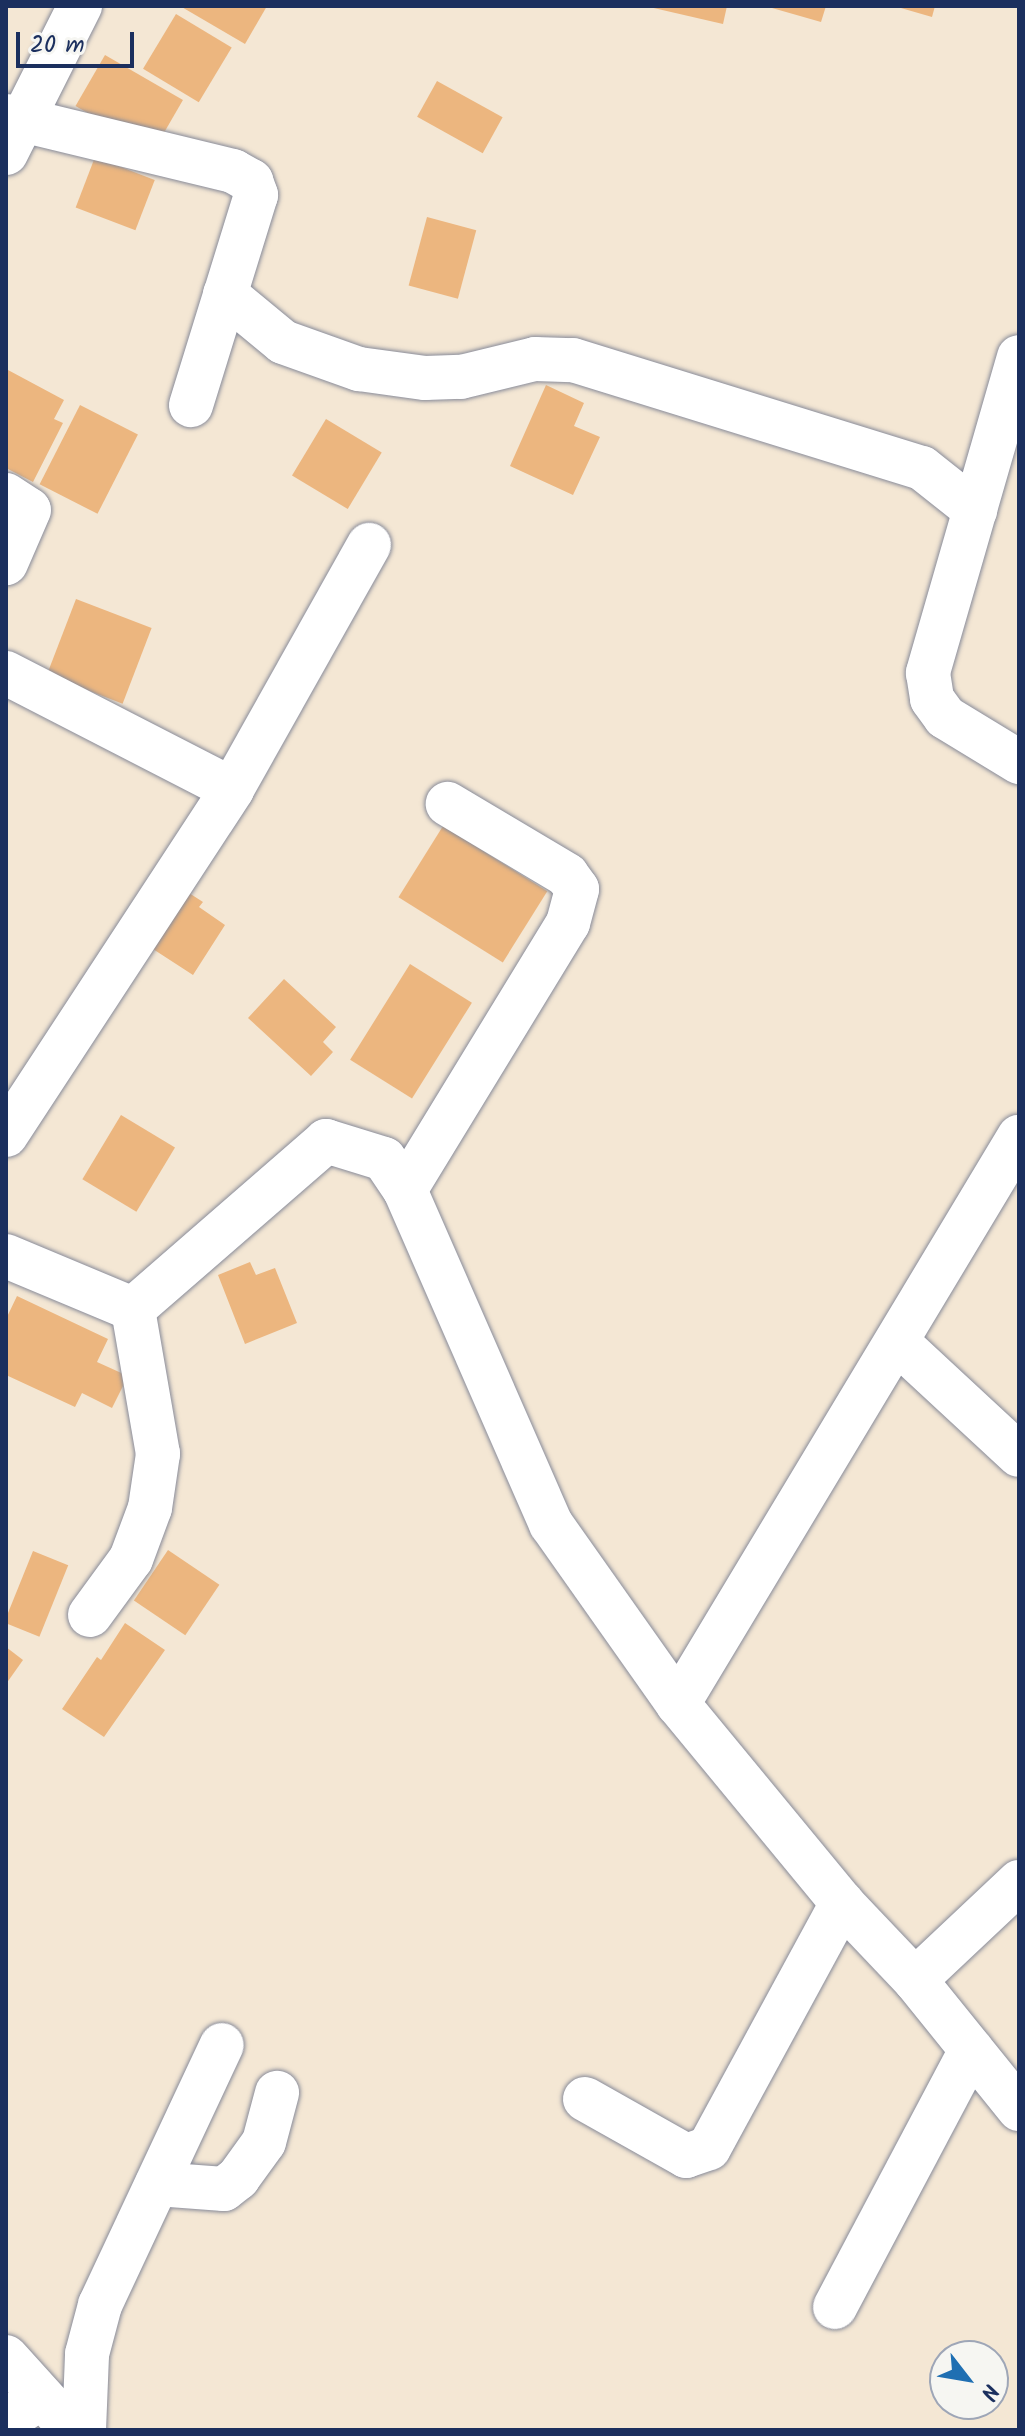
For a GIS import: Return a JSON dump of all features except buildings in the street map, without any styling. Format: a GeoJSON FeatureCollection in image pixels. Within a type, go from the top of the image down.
{"type":"FeatureCollection","features":[{"type":"Feature","properties":{"kind":"street"},"geometry":{"type":"LineString","coordinates":[[80,6],[11,130],[233,171],[251,181],[256,195],[191,405]]}},
{"type":"Feature","properties":{"kind":"street"},"geometry":{"type":"LineString","coordinates":[[225,294],[283,342],[359,369],[425,378],[461,377],[535,359],[573,360],[922,468],[975,510]]}},
{"type":"Feature","properties":{"kind":"street"},"geometry":{"type":"LineString","coordinates":[[1019,357],[928,673],[932,699],[945,717],[1019,762]]}},
{"type":"Feature","properties":{"kind":"street"},"geometry":{"type":"LineString","coordinates":[[6,495],[29,510],[6,563]]}},
{"type":"Feature","properties":{"kind":"street"},"geometry":{"type":"LineString","coordinates":[[6,1135],[232,789],[369,545]]}},
{"type":"Feature","properties":{"kind":"street"},"geometry":{"type":"LineString","coordinates":[[6,673],[232,789]]}},
{"type":"Feature","properties":{"kind":"street"},"geometry":{"type":"LineString","coordinates":[[405,1190],[568,923],[577,889],[567,875],[448,804]]}},
{"type":"Feature","properties":{"kind":"street"},"geometry":{"type":"LineString","coordinates":[[678,1704],[1019,1137]]}},
{"type":"Feature","properties":{"kind":"street"},"geometry":{"type":"LineString","coordinates":[[133,1309],[326,1141],[384,1159],[405,1190],[551,1524],[678,1704],[842,1903],[915,1980],[1019,2109]]}},
{"type":"Feature","properties":{"kind":"street"},"geometry":{"type":"LineString","coordinates":[[6,1256],[133,1309]]}},
{"type":"Feature","properties":{"kind":"street"},"geometry":{"type":"LineString","coordinates":[[90,1615],[131,1559],[150,1508],[158,1454],[133,1309]]}},
{"type":"Feature","properties":{"kind":"street"},"geometry":{"type":"LineString","coordinates":[[897,1342],[1019,1455]]}},
{"type":"Feature","properties":{"kind":"street"},"geometry":{"type":"LineString","coordinates":[[915,1980],[1019,1882]]}},
{"type":"Feature","properties":{"kind":"street"},"geometry":{"type":"LineString","coordinates":[[585,2099],[686,2156],[709,2148],[842,1903]]}},
{"type":"Feature","properties":{"kind":"street"},"geometry":{"type":"LineString","coordinates":[[84,2430],[87,2354],[100,2305],[222,2045]]}},
{"type":"Feature","properties":{"kind":"street"},"geometry":{"type":"LineString","coordinates":[[835,2307],[971,2050]]}},
{"type":"Feature","properties":{"kind":"street"},"geometry":{"type":"LineString","coordinates":[[157,2184],[224,2189],[238,2178],[264,2142],[277,2093]]}},
{"type":"Feature","properties":{"kind":"street"},"geometry":{"type":"LineString","coordinates":[[6,2357],[72,2430]]}},
{"type":"Feature","properties":{"kind":"street"},"geometry":{"type":"LineString","coordinates":[[6,2421],[41,2397]]}}]}
